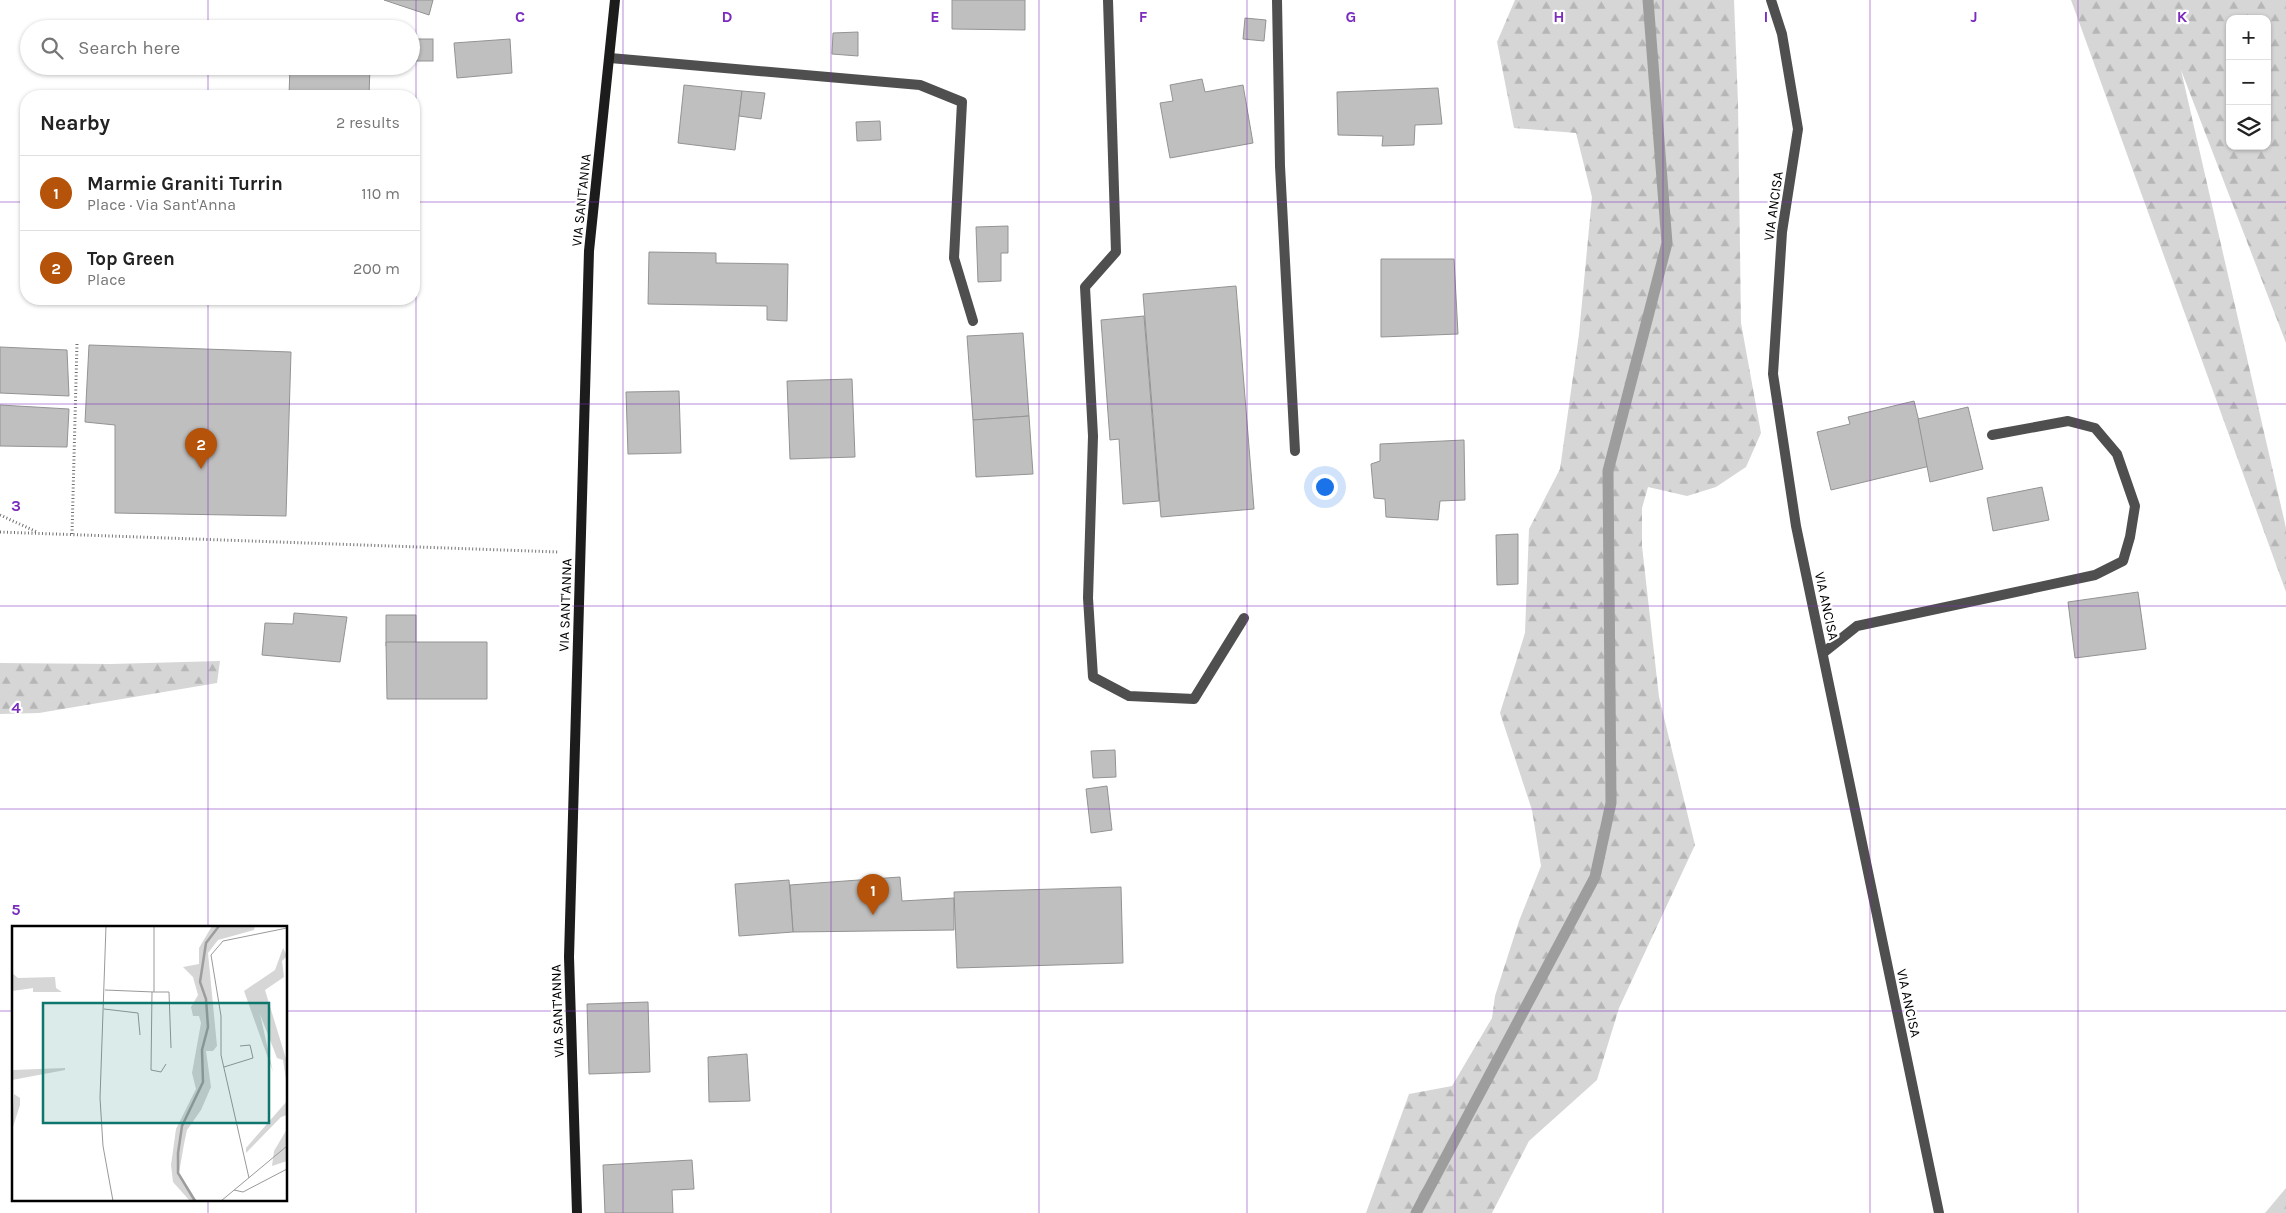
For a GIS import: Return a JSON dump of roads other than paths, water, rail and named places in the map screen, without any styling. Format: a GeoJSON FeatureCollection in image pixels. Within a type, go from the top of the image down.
{"type":"FeatureCollection","features":[{"type":"Feature","properties":{"kind":"main road","name":"VIA SANT'ANNA"},"geometry":{"type":"LineString","coordinates":[[577,1213],[570,957],[589,251],[616,0]]}},
{"type":"Feature","properties":{"kind":"street"},"geometry":{"type":"LineString","coordinates":[[1108,0],[1116,252],[1086,287],[1093,436],[1088,598],[1093,677],[1129,696],[1194,699],[1244,618]]}},
{"type":"Feature","properties":{"kind":"street"},"geometry":{"type":"LineString","coordinates":[[1277,0],[1280,166],[1295,451]]}},
{"type":"Feature","properties":{"kind":"street","name":"VIA ANCISA"},"geometry":{"type":"LineString","coordinates":[[1771,0],[1782,34],[1798,129],[1782,232],[1773,374],[1796,526],[1939,1213]]}},
{"type":"Feature","properties":{"kind":"street"},"geometry":{"type":"LineString","coordinates":[[610,58],[920,85],[962,102],[954,258],[974,321]]}},
{"type":"Feature","properties":{"kind":"street"},"geometry":{"type":"LineString","coordinates":[[1823,653],[1857,626],[2095,575],[2123,561],[2130,537],[2135,506],[2117,454],[2095,428],[2068,421],[1992,435]]}},
{"type":"Feature","properties":{"kind":"waterway"},"geometry":{"type":"LineString","coordinates":[[1416,1213],[1595,877],[1611,803],[1608,471],[1667,243],[1648,0]]}},
{"type":"Feature","properties":{"kind":"place","name":"Top Green"},"geometry":{"type":"Point","coordinates":[201,469]}},
{"type":"Feature","properties":{"kind":"place","name":"Marmie Graniti Turrin"},"geometry":{"type":"Point","coordinates":[873,915]}}]}
